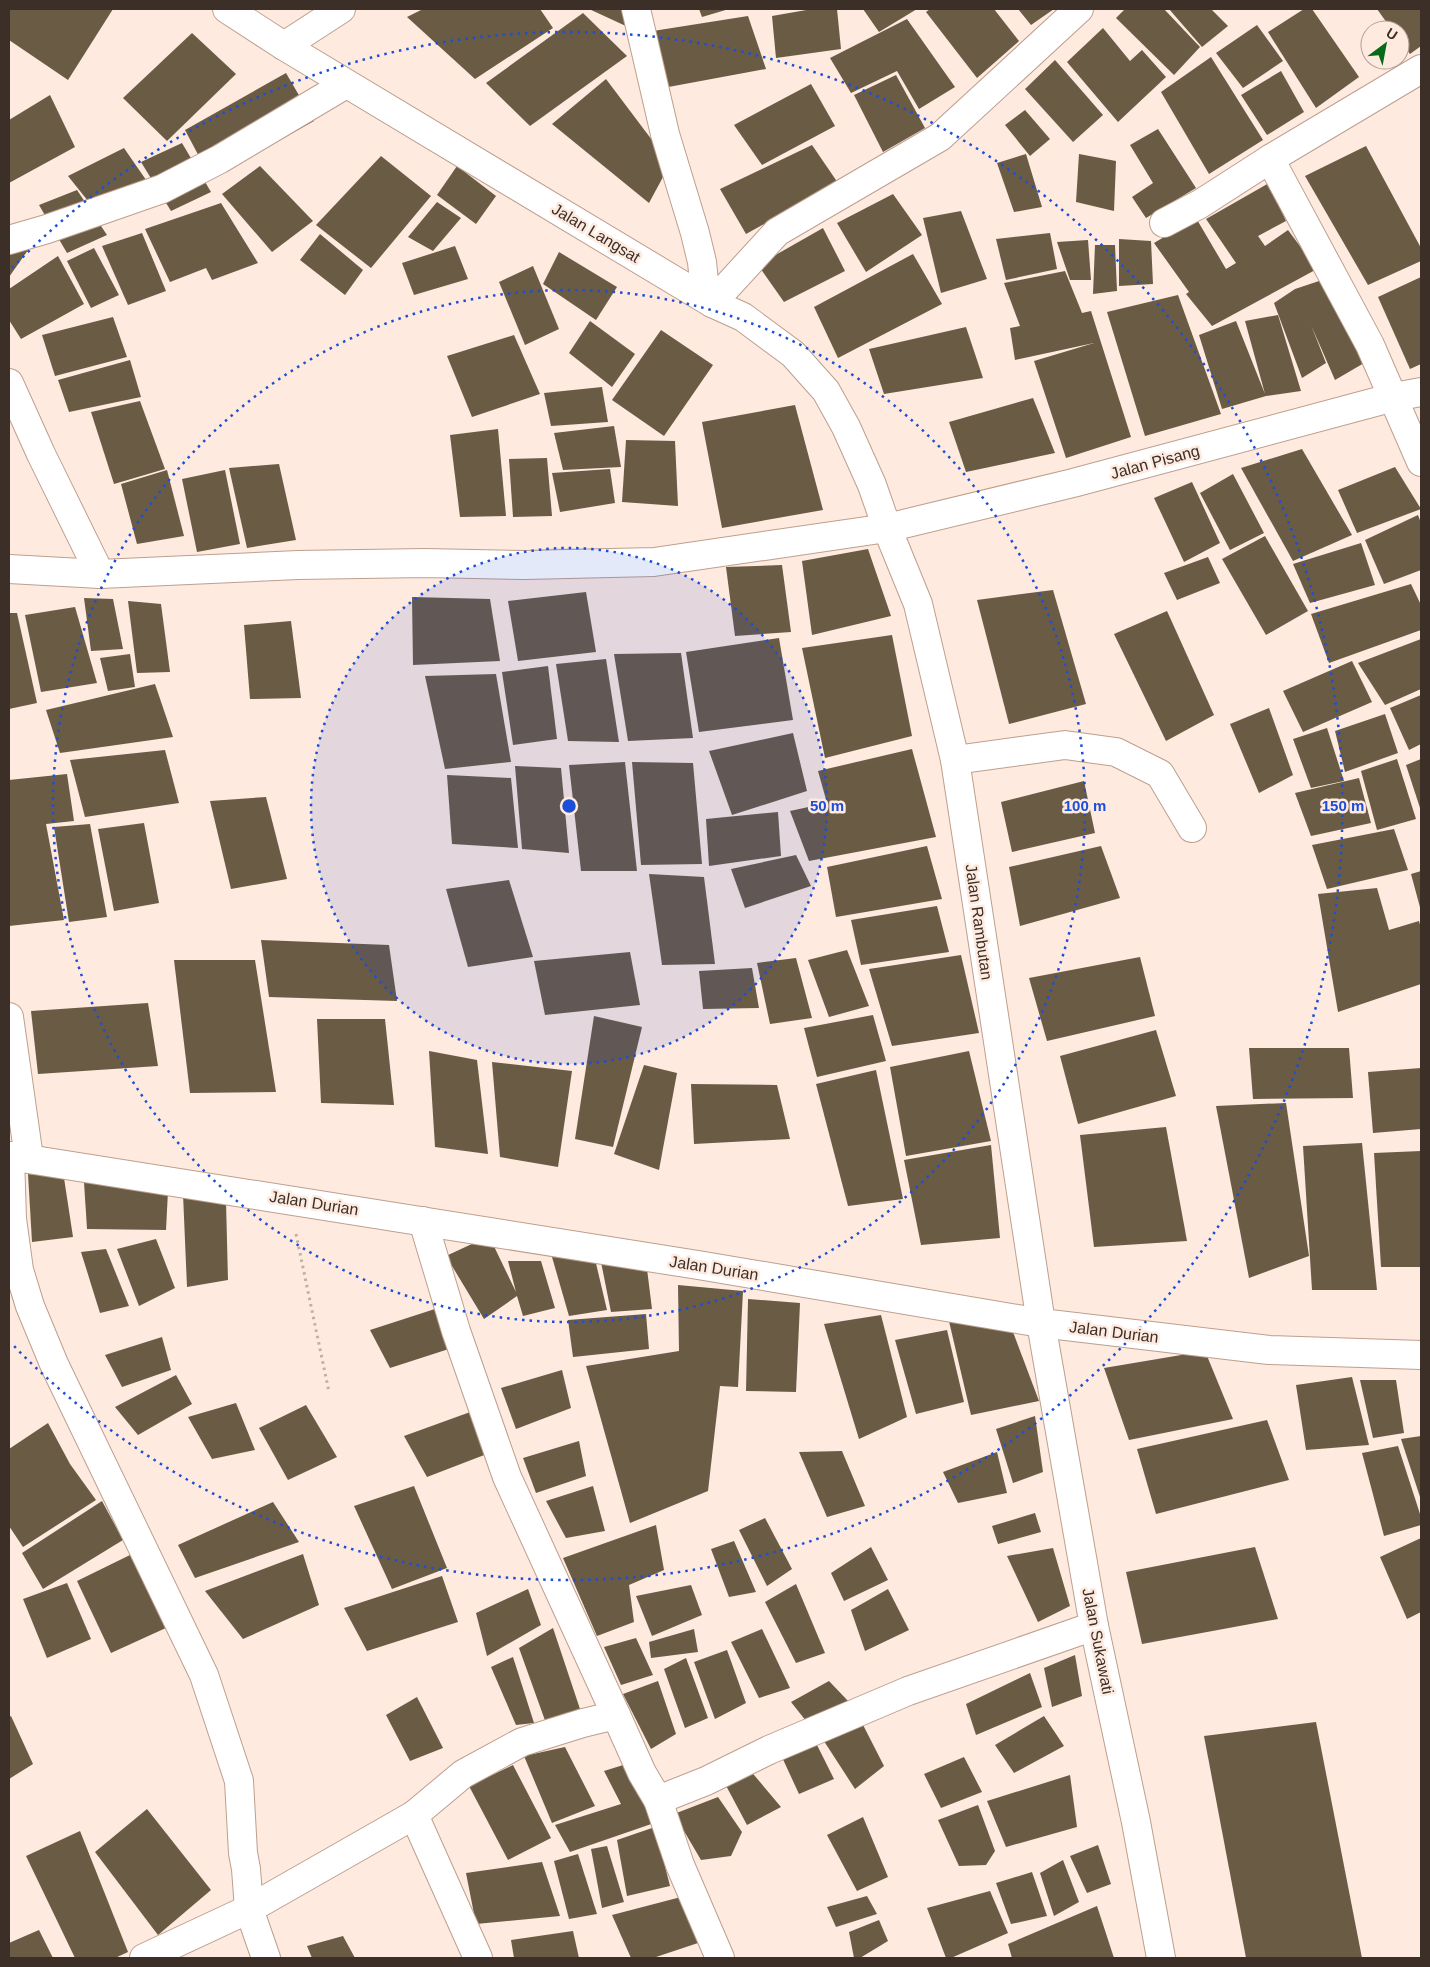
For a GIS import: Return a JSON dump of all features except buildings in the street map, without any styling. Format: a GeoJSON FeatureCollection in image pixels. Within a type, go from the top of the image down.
{"type":"FeatureCollection","features":[{"type":"Feature","properties":{"kind":"street","name":"Jalan Langsat"},"geometry":{"type":"LineString","coordinates":[[227,9],[346,84],[712,303],[742,317],[793,354],[826,391],[846,428],[872,485],[887,528]]}},
{"type":"Feature","properties":{"kind":"street"},"geometry":{"type":"LineString","coordinates":[[284,46],[341,9]]}},
{"type":"Feature","properties":{"kind":"street"},"geometry":{"type":"LineString","coordinates":[[636,9],[666,134],[695,233],[702,262],[705,291],[712,303],[777,232],[940,138],[1078,9]]}},
{"type":"Feature","properties":{"kind":"street"},"geometry":{"type":"LineString","coordinates":[[1164,223],[1200,204],[1270,159],[1421,69]]}},
{"type":"Feature","properties":{"kind":"street"},"geometry":{"type":"LineString","coordinates":[[9,240],[47,229],[162,189],[228,154],[346,84]]}},
{"type":"Feature","properties":{"kind":"street"},"geometry":{"type":"LineString","coordinates":[[1270,159],[1370,345],[1421,462]]}},
{"type":"Feature","properties":{"kind":"street"},"geometry":{"type":"LineString","coordinates":[[9,383],[41,454],[100,574]]}},
{"type":"Feature","properties":{"kind":"street","name":"Jalan Pisang"},"geometry":{"type":"LineString","coordinates":[[9,569],[100,574],[298,565],[425,563],[524,565],[654,562],[887,528],[1073,483],[1394,397],[1421,392]]}},
{"type":"Feature","properties":{"kind":"street","name":"Jalan Rambutan"},"geometry":{"type":"LineString","coordinates":[[887,528],[918,604],[955,760],[1041,1323]]}},
{"type":"Feature","properties":{"kind":"street"},"geometry":{"type":"LineString","coordinates":[[955,760],[1066,745],[1116,752],[1160,774],[1192,828]]}},
{"type":"Feature","properties":{"kind":"street"},"geometry":{"type":"LineString","coordinates":[[9,1017],[16,1157],[14,1227],[19,1270],[30,1306],[54,1364],[204,1675],[240,1781],[242,1853],[246,1869],[248,1909],[266,1958]]}},
{"type":"Feature","properties":{"kind":"street","name":"Jalan Durian"},"geometry":{"type":"LineString","coordinates":[[16,1157],[708,1266],[1041,1323],[1269,1350],[1421,1355]]}},
{"type":"Feature","properties":{"kind":"street"},"geometry":{"type":"LineString","coordinates":[[423,1221],[456,1331],[507,1477],[642,1773],[658,1800],[680,1865],[720,1958]]}},
{"type":"Feature","properties":{"kind":"street","name":"Jalan Sukawati"},"geometry":{"type":"LineString","coordinates":[[1041,1323],[1094,1626],[1136,1822],[1161,1958]]}},
{"type":"Feature","properties":{"kind":"street"},"geometry":{"type":"LineString","coordinates":[[658,1800],[706,1781],[769,1750],[908,1691],[1094,1626]]}},
{"type":"Feature","properties":{"kind":"street"},"geometry":{"type":"LineString","coordinates":[[144,1958],[248,1909],[414,1815],[463,1774],[522,1742],[583,1723],[616,1716]]}},
{"type":"Feature","properties":{"kind":"street"},"geometry":{"type":"LineString","coordinates":[[414,1815],[478,1958]]}},
{"type":"Feature","properties":{"kind":"path"},"geometry":{"type":"LineString","coordinates":[[289,1199],[329,1392]]}}]}
